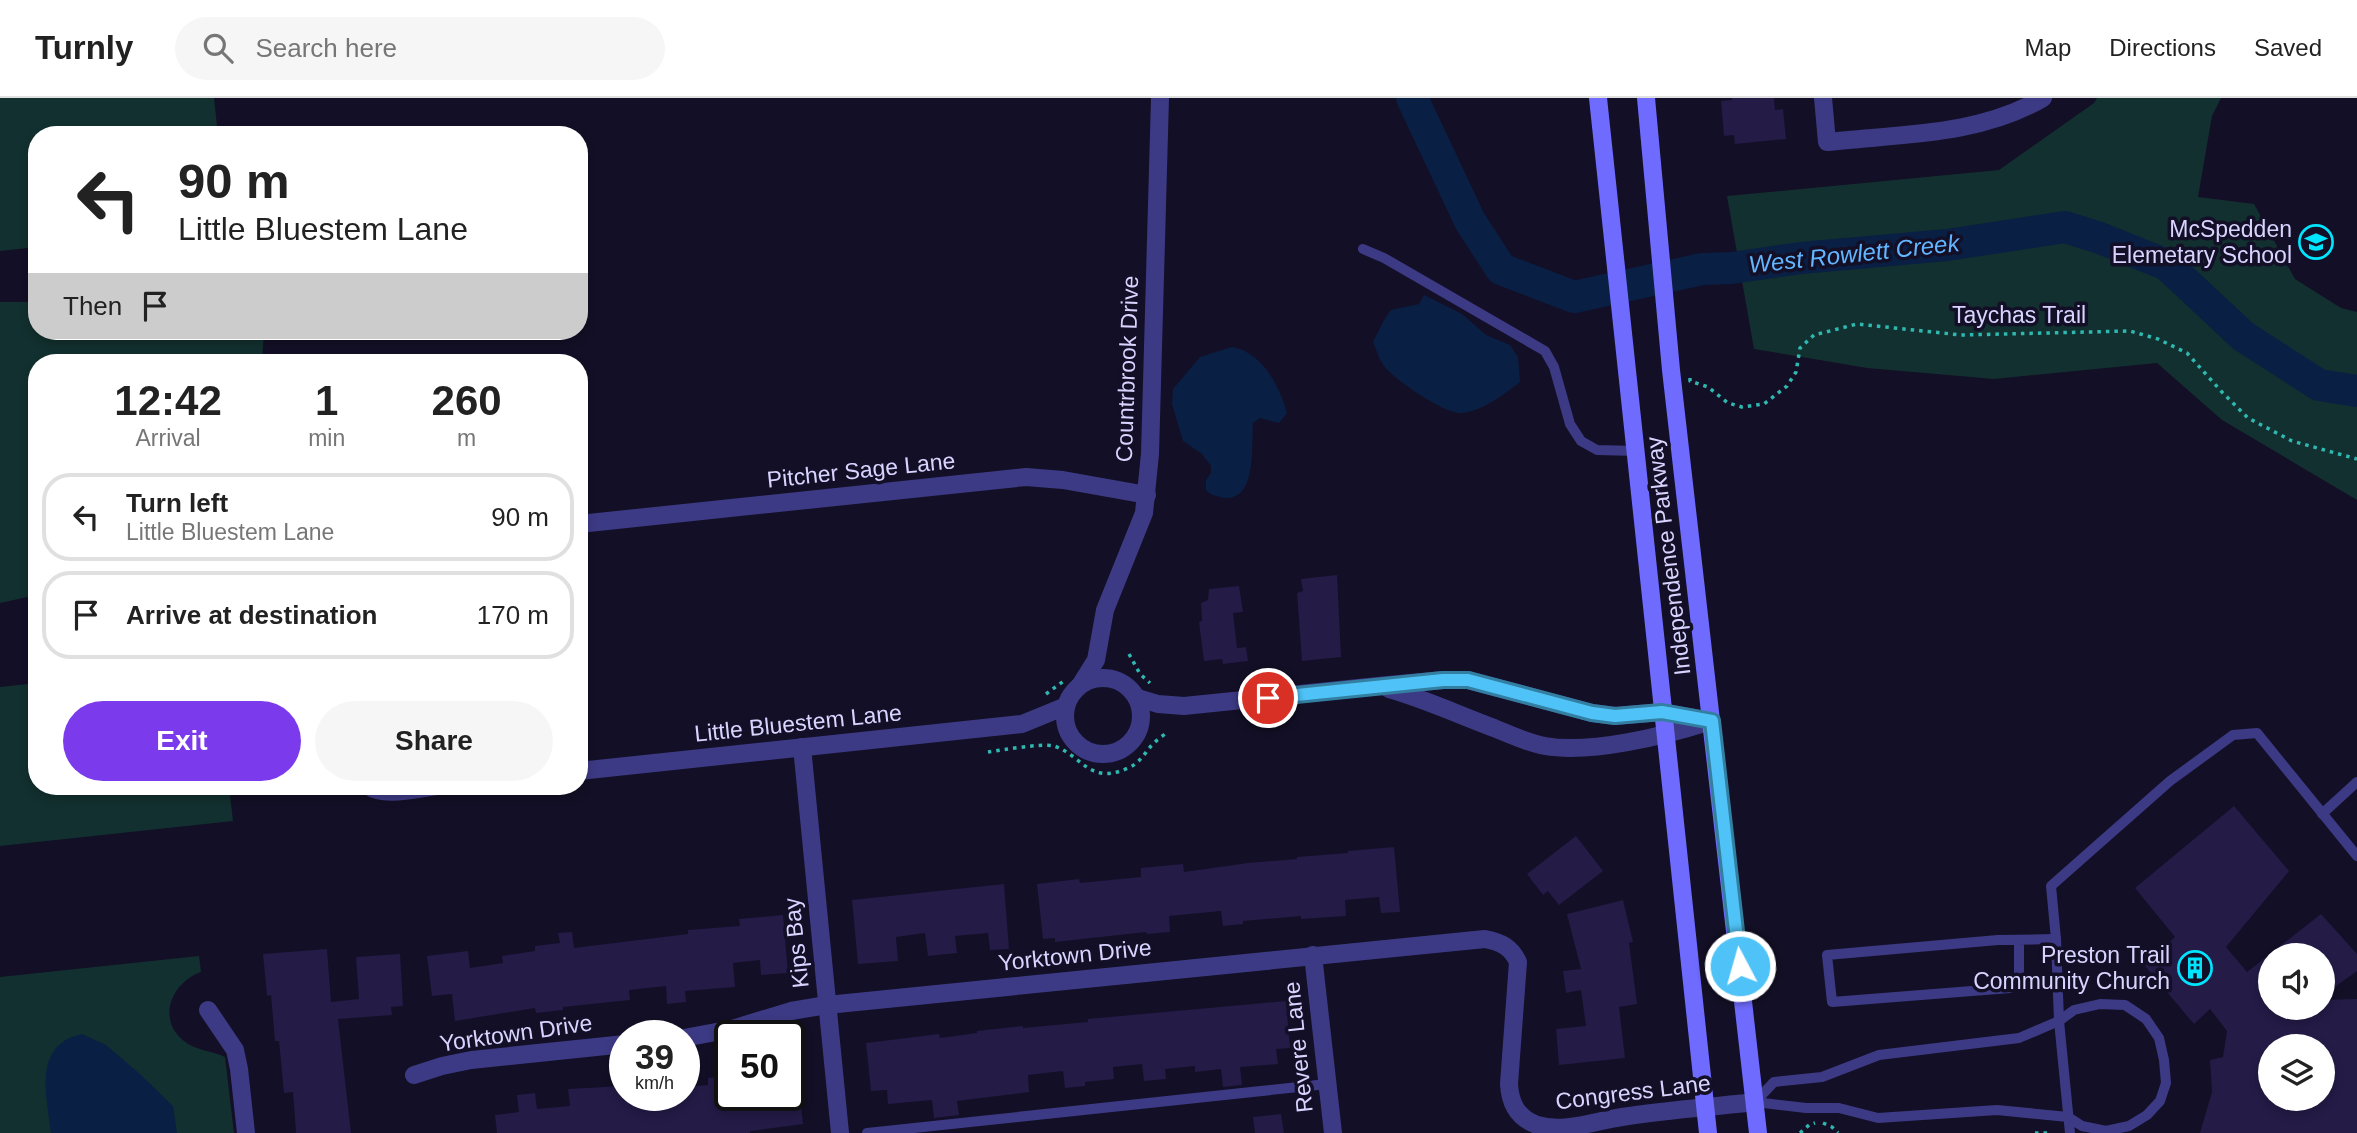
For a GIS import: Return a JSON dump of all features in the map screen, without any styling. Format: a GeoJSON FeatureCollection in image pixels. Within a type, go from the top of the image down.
{"type":"FeatureCollection","features":[{"type":"Feature","properties":{"kind":"main road","name":"Independence Parkway"},"geometry":{"type":"LineString","coordinates":[[1598,98],[1708,1133]]}},
{"type":"Feature","properties":{"kind":"main road","name":"Independence Parkway"},"geometry":{"type":"LineString","coordinates":[[1646,98],[1671,370],[1758,1133]]}},
{"type":"Feature","properties":{"kind":"street","name":"Countrbrook Drive"},"geometry":{"type":"LineString","coordinates":[[1080,684],[1096,660],[1105,610],[1144,513],[1147,495],[1160,98]]}},
{"type":"Feature","properties":{"kind":"street"},"geometry":{"type":"LineString","coordinates":[[1823,98],[1827,142],[1973,126],[2008,116],[2043,98]]}},
{"type":"Feature","properties":{"kind":"street","name":"Pitcher Sage Lane"},"geometry":{"type":"LineString","coordinates":[[588,523],[1026,477],[1063,480],[1147,495]]}},
{"type":"Feature","properties":{"kind":"street","name":"Countrbrook Drive"},"geometry":{"type":"LineString","coordinates":[[1102,634],[1119,680]]}},
{"type":"Feature","properties":{"kind":"street"},"geometry":{"type":"LineString","coordinates":[[1137,735],[1142,711],[1138,698],[1119,680],[1100,678],[1080,684],[1071,694],[1064,719],[1067,731],[1083,749],[1095,754],[1119,751],[1164,715],[1184,706]]}},
{"type":"Feature","properties":{"kind":"street"},"geometry":{"type":"LineString","coordinates":[[1138,698],[1158,704],[1184,706],[1443,680],[1468,680],[1592,713],[1615,716],[1662,712],[1712,721]]}},
{"type":"Feature","properties":{"kind":"street"},"geometry":{"type":"LineString","coordinates":[[1378,686],[1414,696],[1544,746],[1568,748],[1665,736],[1712,721]]}},
{"type":"Feature","properties":{"kind":"street","name":"Little Bluestem Lane"},"geometry":{"type":"LineString","coordinates":[[1022,724],[1066,706]]}},
{"type":"Feature","properties":{"kind":"street","name":"Little Bluestem Lane"},"geometry":{"type":"LineString","coordinates":[[588,770],[1022,724],[1061,731],[1074,741]]}},
{"type":"Feature","properties":{"kind":"street","name":"Kips Bay"},"geometry":{"type":"LineString","coordinates":[[802,747],[840,1133]]}},
{"type":"Feature","properties":{"kind":"street","name":"Yorktown Drive"},"geometry":{"type":"LineString","coordinates":[[700,1035],[732,1029],[791,1011],[827,1005],[1475,939],[1499,942],[1513,952],[1518,962],[1509,1084],[1510,1096],[1519,1115]]}},
{"type":"Feature","properties":{"kind":"street","name":"Revere Lane"},"geometry":{"type":"LineString","coordinates":[[1313,955],[1333,1133]]}},
{"type":"Feature","properties":{"kind":"street"},"geometry":{"type":"LineString","coordinates":[[208,1010],[235,1050],[246,1133]]}},
{"type":"Feature","properties":{"kind":"street","name":"Yorktown Drive"},"geometry":{"type":"LineString","coordinates":[[414,1075],[471,1060],[609,1046]]}},
{"type":"Feature","properties":{"kind":"street","name":"Congress Lane"},"geometry":{"type":"LineString","coordinates":[[1519,1115],[1545,1130],[1593,1128],[1623,1117],[1755,1102]]}},
{"type":"Feature","properties":{"kind":"lane"},"geometry":{"type":"LineString","coordinates":[[1363,249],[1384,258],[1545,351],[1554,367],[1570,424],[1581,441],[1597,450],[1636,451]]}},
{"type":"Feature","properties":{"kind":"lane"},"geometry":{"type":"LineString","coordinates":[[2070,1133],[2059,1021],[2051,886],[2170,781],[2232,735],[2257,733],[2355,851]]}},
{"type":"Feature","properties":{"kind":"lane"},"geometry":{"type":"LineString","coordinates":[[2322,814],[2357,782]]}},
{"type":"Feature","properties":{"kind":"lane"},"geometry":{"type":"LineString","coordinates":[[2019,940],[2019,981],[2010,988],[1832,1002],[1827,955],[2019,940],[2056,939]]}},
{"type":"Feature","properties":{"kind":"lane"},"geometry":{"type":"LineString","coordinates":[[2099,1004],[2125,1005],[2146,1018],[2159,1038],[2166,1083],[2160,1101],[2147,1115],[2129,1126],[2106,1130],[2082,1126],[2068,1117],[1997,1110],[1878,1118],[1839,1108],[1806,1108],[1755,1102],[1774,1082],[1822,1077],[1879,1055],[2019,1038],[2059,1021],[2074,1010],[2099,1004]]}},
{"type":"Feature","properties":{"kind":"lane"},"geometry":{"type":"LineString","coordinates":[[867,1133],[1327,1084]]}},
{"type":"Feature","properties":{"kind":"path","name":"Taychas Trail"},"geometry":{"type":"LineString","coordinates":[[1690,381],[1708,387],[1728,403],[1742,407],[1764,404],[1787,386],[1796,372],[1800,348],[1814,335],[1857,324],[1961,335],[2130,331],[2158,339],[2187,353],[2248,418],[2292,441],[2357,459]]}},
{"type":"Feature","properties":{"kind":"path"},"geometry":{"type":"LineString","coordinates":[[1129,654],[1140,674],[1150,683]]}},
{"type":"Feature","properties":{"kind":"path"},"geometry":{"type":"LineString","coordinates":[[988,752],[1054,746],[1085,767],[1113,773],[1138,763],[1153,743],[1168,732]]}},
{"type":"Feature","properties":{"kind":"path"},"geometry":{"type":"LineString","coordinates":[[1800,1133],[1809,1125],[1825,1123],[1838,1133]]}},
{"type":"Feature","properties":{"kind":"path"},"geometry":{"type":"LineString","coordinates":[[2035,1133],[2048,1133]]}},
{"type":"Feature","properties":{"kind":"green space"},"geometry":{"type":"Polygon","coordinates":[[[0,98],[214,98],[217,126],[28,126],[28,248],[0,251],[0,98]]]}},
{"type":"Feature","properties":{"kind":"green space"},"geometry":{"type":"Polygon","coordinates":[[[2097,98],[2221,98],[2212,116],[2198,197],[2254,204],[2295,279],[2341,308],[2357,312],[2357,500],[2222,420],[2157,363],[1994,379],[1867,368],[1754,349],[1727,196],[1999,170],[2094,103],[2097,98]]]}},
{"type":"Feature","properties":{"kind":"green space"},"geometry":{"type":"Polygon","coordinates":[[[0,302],[28,302],[28,340],[263,340],[263,354],[28,354],[28,597],[0,603],[0,302]]]}},
{"type":"Feature","properties":{"kind":"green space"},"geometry":{"type":"Polygon","coordinates":[[[28,684],[28,795],[230,795],[233,821],[0,846],[0,687],[28,684]]]}},
{"type":"Feature","properties":{"kind":"green space"},"geometry":{"type":"Polygon","coordinates":[[[199,956],[201,972],[191,977],[175,992],[169,1012],[176,1032],[184,1041],[225,1057],[234,1133],[0,1133],[0,977],[199,956]]]}},
{"type":"Feature","properties":{"kind":"water"},"geometry":{"type":"Polygon","coordinates":[[[1424,295],[1462,314],[1486,335],[1510,345],[1518,357],[1520,382],[1486,405],[1463,413],[1434,403],[1391,373],[1381,361],[1373,342],[1391,310],[1419,304],[1424,295]]]}},
{"type":"Feature","properties":{"kind":"water"},"geometry":{"type":"Polygon","coordinates":[[[1232,347],[1252,355],[1268,371],[1287,413],[1279,423],[1260,418],[1253,423],[1252,459],[1247,484],[1241,492],[1232,497],[1220,497],[1206,490],[1211,466],[1202,454],[1183,441],[1172,404],[1173,389],[1200,357],[1232,347]]]}},
{"type":"Feature","properties":{"kind":"water"},"geometry":{"type":"Polygon","coordinates":[[[82,1034],[106,1045],[173,1106],[177,1133],[51,1133],[46,1088],[49,1060],[66,1040],[82,1034]]]}},
{"type":"Feature","properties":{"kind":"building"},"geometry":{"type":"Polygon","coordinates":[[[1732,98],[1774,98],[1775,110],[1783,109],[1786,139],[1735,144],[1734,135],[1724,136],[1721,101],[1732,98]]]}},
{"type":"Feature","properties":{"kind":"building"},"geometry":{"type":"Polygon","coordinates":[[[1337,575],[1341,657],[1302,661],[1297,593],[1303,591],[1301,579],[1337,575]]]}},
{"type":"Feature","properties":{"kind":"building"},"geometry":{"type":"Polygon","coordinates":[[[1239,586],[1243,612],[1233,613],[1237,648],[1246,647],[1248,661],[1223,664],[1222,659],[1204,661],[1199,622],[1202,621],[1201,603],[1208,600],[1209,589],[1239,586]]]}},
{"type":"Feature","properties":{"kind":"building","name":"Preston Trail Community Church"},"geometry":{"type":"Polygon","coordinates":[[[2234,806],[2289,871],[2226,947],[2247,972],[2258,963],[2258,1020],[2335,1020],[2335,1000],[2357,999],[2357,1133],[2200,1133],[2212,1092],[2210,1060],[2223,1057],[2227,1031],[2210,1009],[2194,1024],[2144,965],[2175,937],[2135,888],[2234,806]]]}},
{"type":"Feature","properties":{"kind":"building"},"geometry":{"type":"Polygon","coordinates":[[[1576,836],[1603,871],[1559,905],[1548,891],[1543,895],[1527,874],[1576,836]]]}},
{"type":"Feature","properties":{"kind":"building"},"geometry":{"type":"Polygon","coordinates":[[[1394,847],[1400,912],[1381,913],[1379,897],[1345,900],[1346,916],[1301,919],[1301,916],[1243,921],[1243,924],[1223,926],[1221,911],[1169,916],[1170,932],[1055,942],[1055,938],[1043,939],[1037,884],[1079,879],[1080,883],[1141,877],[1141,868],[1183,864],[1184,872],[1394,847]]]}},
{"type":"Feature","properties":{"kind":"building"},"geometry":{"type":"Polygon","coordinates":[[[1004,884],[1009,949],[990,950],[988,933],[955,936],[957,953],[928,956],[925,933],[896,937],[898,961],[858,964],[852,900],[1004,884]]]}},
{"type":"Feature","properties":{"kind":"building"},"geometry":{"type":"Polygon","coordinates":[[[1623,900],[1633,942],[1629,943],[1637,1004],[1619,1007],[1625,1058],[1559,1065],[1556,1029],[1586,1026],[1581,990],[1566,993],[1563,971],[1581,969],[1567,914],[1623,900]]]}},
{"type":"Feature","properties":{"kind":"building","name":"Preston Trail Community Church"},"geometry":{"type":"Polygon","coordinates":[[[2321,914],[2357,954],[2357,971],[2335,987],[2335,943],[2284,943],[2321,914]]]}},
{"type":"Feature","properties":{"kind":"building"},"geometry":{"type":"Polygon","coordinates":[[[783,915],[788,973],[761,975],[760,960],[733,963],[735,987],[685,991],[686,1002],[667,1004],[666,986],[629,990],[630,1000],[563,1007],[563,1010],[536,1013],[535,1008],[455,1021],[452,994],[432,996],[427,956],[468,951],[470,968],[503,963],[502,956],[535,951],[535,946],[560,943],[558,933],[572,932],[574,948],[688,934],[688,930],[740,926],[739,919],[783,915]]]}},
{"type":"Feature","properties":{"kind":"building"},"geometry":{"type":"Polygon","coordinates":[[[327,949],[331,1002],[359,999],[356,957],[400,954],[403,1006],[391,1007],[392,1015],[338,1019],[351,1133],[296,1133],[293,1092],[284,1093],[279,1041],[275,1041],[271,995],[267,996],[263,954],[327,949]]]}},
{"type":"Feature","properties":{"kind":"building"},"geometry":{"type":"Polygon","coordinates":[[[1286,1001],[1290,1048],[1276,1049],[1278,1064],[1240,1067],[1242,1085],[1223,1087],[1221,1069],[1195,1072],[1195,1066],[1165,1069],[1166,1079],[1144,1081],[1142,1064],[1113,1067],[1114,1079],[1085,1082],[1085,1086],[1065,1088],[1063,1071],[1028,1075],[1029,1092],[957,1101],[959,1115],[934,1118],[932,1100],[888,1104],[887,1090],[871,1091],[866,1043],[939,1034],[940,1038],[1023,1026],[1088,1022],[1088,1019],[1286,1001]]]}},
{"type":"Feature","properties":{"kind":"building"},"geometry":{"type":"Polygon","coordinates":[[[714,1077],[714,1111],[802,1111],[803,1124],[750,1133],[497,1133],[495,1115],[519,1112],[517,1095],[535,1093],[537,1109],[570,1106],[568,1089],[609,1087],[609,1111],[700,1111],[700,1086],[708,1085],[708,1078],[714,1077]]]}},
{"type":"Feature","properties":{"kind":"building"},"geometry":{"type":"Polygon","coordinates":[[[1281,1114],[1284,1133],[1255,1133],[1253,1117],[1281,1114]]]}},
{"type":"Feature","properties":{"kind":"waterway","name":"West Rowlett Creek"},"geometry":{"type":"LineString","coordinates":[[1412,98],[1470,221],[1501,269],[1574,297],[1702,269],[1947,245],[2065,227],[2167,265],[2243,336],[2319,385],[2357,391]]}},
{"type":"Feature","properties":{"kind":"place","name":"McSpedden Elemetary School"},"geometry":{"type":"Point","coordinates":[2316,242]}},
{"type":"Feature","properties":{"kind":"place","name":"Preston Trail Community Church"},"geometry":{"type":"Point","coordinates":[2195,968]}},
{"type":"Feature","properties":{"kind":"route"},"geometry":{"type":"LineString","coordinates":[[1268,698],[1443,680],[1468,680],[1592,713],[1615,716],[1662,712],[1712,721],[1740,966]]}}]}
